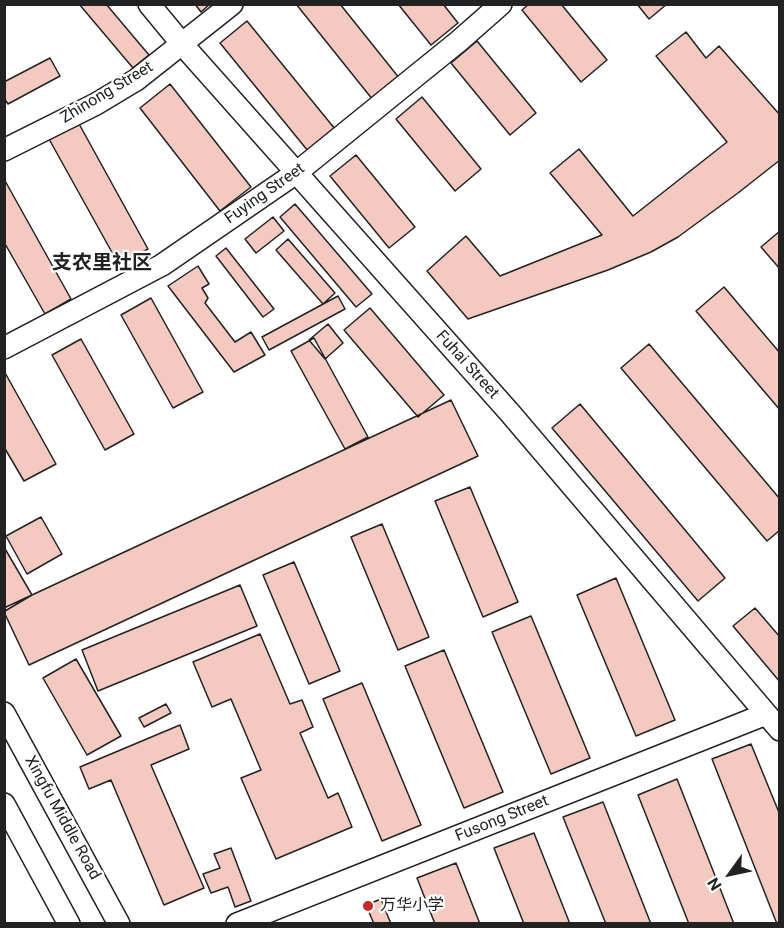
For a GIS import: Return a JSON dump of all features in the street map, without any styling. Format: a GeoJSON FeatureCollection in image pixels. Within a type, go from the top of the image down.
{"type":"FeatureCollection","features":[{"type":"Feature","properties":{"kind":"street","name":"Fuhai Street"},"geometry":{"type":"LineString","coordinates":[[149,4],[182,45],[510,412],[773,722]]}},
{"type":"Feature","properties":{"kind":"street","name":"Zhinong Street"},"geometry":{"type":"LineString","coordinates":[[4,150],[96,104],[136,80],[232,4]]}},
{"type":"Feature","properties":{"kind":"street","name":"Fuying Street"},"geometry":{"type":"LineString","coordinates":[[4,348],[162,265],[296,173],[459,41],[501,4]]}},
{"type":"Feature","properties":{"kind":"street","name":"Xingfu Middle Road"},"geometry":{"type":"LineString","coordinates":[[4,713],[119,924]]}},
{"type":"Feature","properties":{"kind":"street","name":"Fusong Street"},"geometry":{"type":"LineString","coordinates":[[237,924],[773,722]]}},
{"type":"Feature","properties":{"kind":"street"},"geometry":{"type":"LineString","coordinates":[[4,804],[69,924]]}},
{"type":"Feature","properties":{"kind":"building"},"geometry":{"type":"Polygon","coordinates":[[[79,4],[106,4],[149,55],[133,68],[79,4]]]}},
{"type":"Feature","properties":{"kind":"building"},"geometry":{"type":"Polygon","coordinates":[[[195,4],[210,4],[201,12],[195,4]]]}},
{"type":"Feature","properties":{"kind":"building"},"geometry":{"type":"Polygon","coordinates":[[[296,4],[340,4],[400,79],[373,100],[296,4]]]}},
{"type":"Feature","properties":{"kind":"building"},"geometry":{"type":"Polygon","coordinates":[[[398,4],[443,4],[458,23],[431,45],[398,4]]]}},
{"type":"Feature","properties":{"kind":"building"},"geometry":{"type":"Polygon","coordinates":[[[529,4],[561,4],[607,60],[581,82],[522,10],[529,4]]]}},
{"type":"Feature","properties":{"kind":"building"},"geometry":{"type":"Polygon","coordinates":[[[637,4],[667,4],[649,19],[637,4]]]}},
{"type":"Feature","properties":{"kind":"building"},"geometry":{"type":"Polygon","coordinates":[[[247,21],[335,129],[308,151],[220,43],[247,21]]]}},
{"type":"Feature","properties":{"kind":"building"},"geometry":{"type":"Polygon","coordinates":[[[686,32],[706,58],[719,46],[780,115],[780,160],[678,237],[651,252],[608,270],[468,319],[427,271],[466,236],[500,276],[602,235],[550,173],[579,149],[633,216],[727,142],[656,56],[686,32]]]}},
{"type":"Feature","properties":{"kind":"building"},"geometry":{"type":"Polygon","coordinates":[[[477,41],[536,113],[510,135],[451,63],[477,41]]]}},
{"type":"Feature","properties":{"kind":"building"},"geometry":{"type":"Polygon","coordinates":[[[50,58],[60,76],[8,104],[4,98],[4,82],[50,58]]]}},
{"type":"Feature","properties":{"kind":"building"},"geometry":{"type":"Polygon","coordinates":[[[170,84],[251,187],[220,211],[140,108],[170,84]]]}},
{"type":"Feature","properties":{"kind":"building"},"geometry":{"type":"Polygon","coordinates":[[[422,97],[481,169],[455,191],[396,119],[422,97]]]}},
{"type":"Feature","properties":{"kind":"building"},"geometry":{"type":"Polygon","coordinates":[[[78,122],[148,249],[119,265],[49,139],[78,122]]]}},
{"type":"Feature","properties":{"kind":"building"},"geometry":{"type":"Polygon","coordinates":[[[356,155],[415,227],[389,248],[330,176],[356,155]]]}},
{"type":"Feature","properties":{"kind":"building"},"geometry":{"type":"Polygon","coordinates":[[[4,179],[71,299],[45,314],[4,242],[4,179]]]}},
{"type":"Feature","properties":{"kind":"building"},"geometry":{"type":"Polygon","coordinates":[[[295,204],[372,294],[356,307],[280,217],[295,204]]]}},
{"type":"Feature","properties":{"kind":"building"},"geometry":{"type":"Polygon","coordinates":[[[273,217],[284,231],[256,253],[245,239],[273,217]]]}},
{"type":"Feature","properties":{"kind":"building"},"geometry":{"type":"Polygon","coordinates":[[[780,231],[780,269],[761,247],[780,231]]]}},
{"type":"Feature","properties":{"kind":"building"},"geometry":{"type":"Polygon","coordinates":[[[288,239],[335,293],[323,304],[276,250],[288,239]]]}},
{"type":"Feature","properties":{"kind":"building"},"geometry":{"type":"Polygon","coordinates":[[[226,248],[274,309],[263,317],[216,256],[226,248]]]}},
{"type":"Feature","properties":{"kind":"building"},"geometry":{"type":"Polygon","coordinates":[[[198,266],[209,284],[202,288],[208,298],[205,303],[235,342],[251,332],[265,355],[234,372],[168,286],[198,266]]]}},
{"type":"Feature","properties":{"kind":"building"},"geometry":{"type":"Polygon","coordinates":[[[724,287],[780,353],[780,410],[696,311],[724,287]]]}},
{"type":"Feature","properties":{"kind":"building"},"geometry":{"type":"Polygon","coordinates":[[[338,296],[345,309],[269,350],[262,337],[338,296]]]}},
{"type":"Feature","properties":{"kind":"building"},"geometry":{"type":"Polygon","coordinates":[[[151,298],[203,392],[173,408],[121,315],[151,298]]]}},
{"type":"Feature","properties":{"kind":"building"},"geometry":{"type":"Polygon","coordinates":[[[370,308],[444,395],[418,417],[344,330],[370,308]]]}},
{"type":"Feature","properties":{"kind":"building"},"geometry":{"type":"Polygon","coordinates":[[[328,324],[343,343],[325,359],[309,340],[328,324]]]}},
{"type":"Feature","properties":{"kind":"building"},"geometry":{"type":"Polygon","coordinates":[[[314,338],[368,437],[345,449],[291,351],[314,338]]]}},
{"type":"Feature","properties":{"kind":"building"},"geometry":{"type":"Polygon","coordinates":[[[81,339],[134,434],[105,450],[52,355],[81,339]]]}},
{"type":"Feature","properties":{"kind":"building"},"geometry":{"type":"Polygon","coordinates":[[[649,344],[780,499],[780,530],[767,541],[621,368],[649,344]]]}},
{"type":"Feature","properties":{"kind":"building"},"geometry":{"type":"Polygon","coordinates":[[[4,371],[56,464],[24,481],[4,447],[4,371]]]}},
{"type":"Feature","properties":{"kind":"building"},"geometry":{"type":"Polygon","coordinates":[[[451,400],[478,456],[29,665],[4,608],[451,400]]]}},
{"type":"Feature","properties":{"kind":"building"},"geometry":{"type":"Polygon","coordinates":[[[580,404],[725,578],[698,601],[552,428],[580,404]]]}},
{"type":"Feature","properties":{"kind":"building"},"geometry":{"type":"Polygon","coordinates":[[[470,487],[518,602],[483,617],[435,501],[470,487]]]}},
{"type":"Feature","properties":{"kind":"building"},"geometry":{"type":"Polygon","coordinates":[[[41,517],[62,554],[27,574],[6,536],[41,517]]]}},
{"type":"Feature","properties":{"kind":"building"},"geometry":{"type":"Polygon","coordinates":[[[382,524],[429,637],[398,650],[351,537],[382,524]]]}},
{"type":"Feature","properties":{"kind":"building"},"geometry":{"type":"Polygon","coordinates":[[[4,547],[32,595],[5,611],[4,611],[4,547]]]}},
{"type":"Feature","properties":{"kind":"building"},"geometry":{"type":"Polygon","coordinates":[[[294,562],[340,671],[309,684],[263,575],[294,562]]]}},
{"type":"Feature","properties":{"kind":"building"},"geometry":{"type":"Polygon","coordinates":[[[616,578],[675,720],[636,736],[577,595],[616,578]]]}},
{"type":"Feature","properties":{"kind":"building"},"geometry":{"type":"Polygon","coordinates":[[[240,585],[257,626],[98,691],[82,650],[240,585]]]}},
{"type":"Feature","properties":{"kind":"building"},"geometry":{"type":"Polygon","coordinates":[[[755,608],[780,637],[780,682],[733,626],[755,608]]]}},
{"type":"Feature","properties":{"kind":"building"},"geometry":{"type":"Polygon","coordinates":[[[531,616],[590,758],[551,774],[492,632],[531,616]]]}},
{"type":"Feature","properties":{"kind":"building"},"geometry":{"type":"Polygon","coordinates":[[[260,634],[290,704],[302,700],[313,727],[300,733],[328,798],[338,793],[352,827],[276,859],[241,778],[261,770],[231,699],[212,707],[193,662],[260,634]]]}},
{"type":"Feature","properties":{"kind":"building"},"geometry":{"type":"Polygon","coordinates":[[[444,650],[503,792],[464,808],[405,666],[444,650]]]}},
{"type":"Feature","properties":{"kind":"building"},"geometry":{"type":"Polygon","coordinates":[[[76,659],[121,736],[87,755],[43,678],[76,659]]]}},
{"type":"Feature","properties":{"kind":"building"},"geometry":{"type":"Polygon","coordinates":[[[362,683],[421,825],[382,841],[323,699],[362,683]]]}},
{"type":"Feature","properties":{"kind":"building"},"geometry":{"type":"Polygon","coordinates":[[[166,704],[171,713],[144,727],[139,718],[166,704]]]}},
{"type":"Feature","properties":{"kind":"building"},"geometry":{"type":"Polygon","coordinates":[[[180,725],[189,749],[151,765],[204,888],[164,905],[111,780],[89,789],[80,767],[180,725]]]}},
{"type":"Feature","properties":{"kind":"building"},"geometry":{"type":"Polygon","coordinates":[[[751,744],[780,815],[780,924],[777,924],[712,759],[751,744]]]}},
{"type":"Feature","properties":{"kind":"building"},"geometry":{"type":"Polygon","coordinates":[[[677,779],[734,924],[689,924],[638,795],[677,779]]]}},
{"type":"Feature","properties":{"kind":"building"},"geometry":{"type":"Polygon","coordinates":[[[603,802],[651,924],[606,924],[563,817],[603,802]]]}},
{"type":"Feature","properties":{"kind":"building"},"geometry":{"type":"Polygon","coordinates":[[[534,833],[570,924],[524,924],[494,848],[534,833]]]}},
{"type":"Feature","properties":{"kind":"building"},"geometry":{"type":"Polygon","coordinates":[[[231,848],[251,901],[235,907],[228,887],[211,893],[203,874],[220,868],[214,854],[231,848]]]}},
{"type":"Feature","properties":{"kind":"building"},"geometry":{"type":"Polygon","coordinates":[[[456,863],[480,924],[435,924],[417,878],[456,863]]]}},
{"type":"Feature","properties":{"kind":"building"},"geometry":{"type":"Polygon","coordinates":[[[381,899],[391,924],[374,924],[366,905],[381,899]]]}},
{"type":"Feature","properties":{"kind":"place","name":"万华小学"},"geometry":{"type":"Point","coordinates":[368,906]}},
{"type":"Feature","properties":{"kind":"district","name":"支农里社区"},"geometry":{"type":"Point","coordinates":[102,264]}}]}
